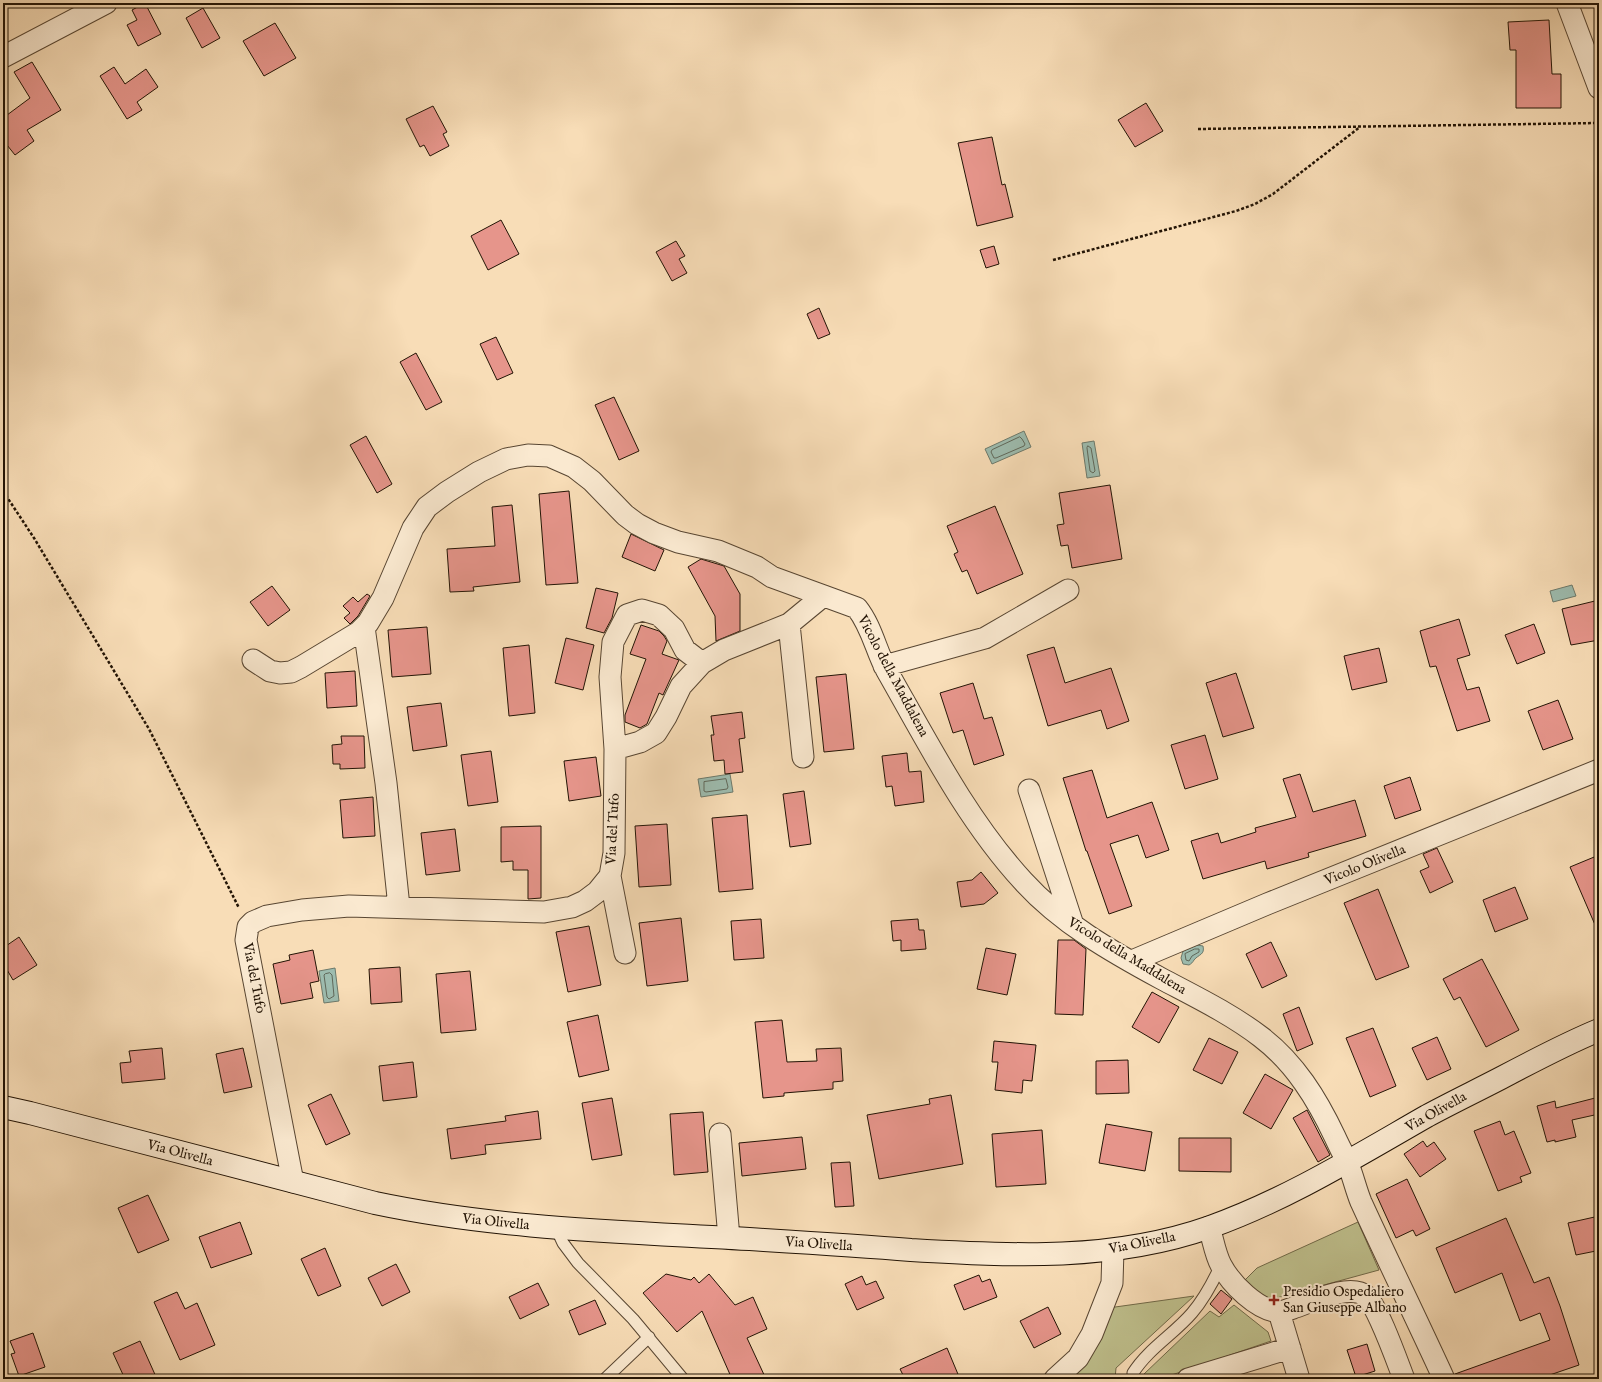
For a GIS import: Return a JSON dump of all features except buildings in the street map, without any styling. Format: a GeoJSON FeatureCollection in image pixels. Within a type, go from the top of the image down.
{"type":"FeatureCollection","features":[{"type":"Feature","properties":{"kind":"main road","name":"Via Olivella"},"geometry":{"type":"LineString","coordinates":[[3,1107],[375,1203],[409,1210],[488,1222],[648,1235],[729,1238],[963,1253],[1045,1254],[1113,1250],[1159,1242],[1209,1227],[1281,1196],[1347,1162],[1430,1115],[1555,1049],[1599,1030]]}},
{"type":"Feature","properties":{"kind":"street"},"geometry":{"type":"LineString","coordinates":[[3,57],[106,3]]}},
{"type":"Feature","properties":{"kind":"street"},"geometry":{"type":"LineString","coordinates":[[1567,3],[1599,88]]}},
{"type":"Feature","properties":{"kind":"street","name":"Vicolo della Maddalena"},"geometry":{"type":"LineString","coordinates":[[253,660],[270,671],[280,673],[290,672],[353,636],[372,618],[383,598],[413,528],[427,507],[469,478],[502,461],[535,454],[549,456],[574,466],[592,481],[625,515],[654,533],[678,542],[718,551],[757,567],[772,577],[857,608],[864,618],[884,666],[954,787],[995,847],[1013,870],[1036,894],[1073,925],[1132,961],[1225,1012],[1262,1038],[1278,1052],[1300,1077],[1316,1101],[1347,1162],[1360,1200],[1444,1379]]}},
{"type":"Feature","properties":{"kind":"street"},"geometry":{"type":"LineString","coordinates":[[884,666],[985,638],[1068,590]]}},
{"type":"Feature","properties":{"kind":"street"},"geometry":{"type":"LineString","coordinates":[[615,749],[640,742],[656,733],[666,717],[681,686],[702,663],[724,650],[789,624],[823,596]]}},
{"type":"Feature","properties":{"kind":"street","name":"Via del Tufo"},"geometry":{"type":"LineString","coordinates":[[293,1182],[246,940],[248,927],[260,918],[307,909],[349,906],[534,913],[551,912],[572,907],[585,901],[602,887],[610,876],[614,853],[615,749],[610,678],[613,642],[627,614],[642,610],[659,614],[674,629],[685,650],[702,663]]}},
{"type":"Feature","properties":{"kind":"street"},"geometry":{"type":"LineString","coordinates":[[789,624],[804,757]]}},
{"type":"Feature","properties":{"kind":"street"},"geometry":{"type":"LineString","coordinates":[[364,627],[386,783],[399,907]]}},
{"type":"Feature","properties":{"kind":"street","name":"Vicolo Olivella"},"geometry":{"type":"LineString","coordinates":[[1132,961],[1267,904],[1599,770]]}},
{"type":"Feature","properties":{"kind":"street"},"geometry":{"type":"LineString","coordinates":[[1029,790],[1073,925]]}},
{"type":"Feature","properties":{"kind":"street"},"geometry":{"type":"LineString","coordinates":[[610,876],[625,953]]}},
{"type":"Feature","properties":{"kind":"street"},"geometry":{"type":"LineString","coordinates":[[720,1134],[729,1238]]}},
{"type":"Feature","properties":{"kind":"street"},"geometry":{"type":"LineString","coordinates":[[1209,1227],[1221,1265],[1236,1285],[1249,1298],[1267,1308],[1280,1312],[1341,1292],[1354,1291],[1366,1296],[1373,1306],[1404,1379]]}},
{"type":"Feature","properties":{"kind":"street"},"geometry":{"type":"LineString","coordinates":[[1055,1379],[1078,1358],[1092,1334],[1112,1283],[1113,1250]]}},
{"type":"Feature","properties":{"kind":"street"},"geometry":{"type":"LineString","coordinates":[[1280,1312],[1299,1379]]}},
{"type":"Feature","properties":{"kind":"street"},"geometry":{"type":"LineString","coordinates":[[1188,1379],[1290,1348]]}},
{"type":"Feature","properties":{"kind":"lane"},"geometry":{"type":"LineString","coordinates":[[556,1228],[565,1246],[583,1270],[649,1337],[683,1379]]}},
{"type":"Feature","properties":{"kind":"lane"},"geometry":{"type":"LineString","coordinates":[[1135,1379],[1133,1373],[1140,1362],[1191,1314],[1206,1296],[1221,1265]]}},
{"type":"Feature","properties":{"kind":"lane"},"geometry":{"type":"LineString","coordinates":[[606,1379],[649,1337]]}},
{"type":"Feature","properties":{"kind":"path"},"geometry":{"type":"LineString","coordinates":[[1198,129],[1599,123]]}},
{"type":"Feature","properties":{"kind":"path"},"geometry":{"type":"LineString","coordinates":[[1053,260],[1236,211],[1255,204],[1273,194],[1360,127]]}},
{"type":"Feature","properties":{"kind":"path"},"geometry":{"type":"LineString","coordinates":[[3,491],[34,538],[149,729],[233,894],[248,927]]}},
{"type":"Feature","properties":{"kind":"green space"},"geometry":{"type":"Polygon","coordinates":[[[1358,1222],[1379,1270],[1273,1299],[1260,1295],[1242,1283],[1257,1268],[1358,1222]]]}},
{"type":"Feature","properties":{"kind":"green space"},"geometry":{"type":"Polygon","coordinates":[[[1194,1296],[1116,1368],[1115,1379],[1067,1379],[1108,1308],[1194,1296]]]}},
{"type":"Feature","properties":{"kind":"green space"},"geometry":{"type":"Polygon","coordinates":[[[1234,1305],[1268,1332],[1271,1341],[1160,1379],[1148,1379],[1144,1374],[1210,1311],[1219,1317],[1234,1305]]]}},
{"type":"Feature","properties":{"kind":"water"},"geometry":{"type":"Polygon","coordinates":[[[1024,431],[1031,447],[992,464],[985,449],[1024,431]]]}},
{"type":"Feature","properties":{"kind":"water"},"geometry":{"type":"Polygon","coordinates":[[[1094,441],[1100,476],[1087,478],[1082,443],[1094,441]]]}},
{"type":"Feature","properties":{"kind":"water"},"geometry":{"type":"Polygon","coordinates":[[[1572,585],[1576,596],[1553,602],[1550,591],[1572,585]]]}},
{"type":"Feature","properties":{"kind":"water"},"geometry":{"type":"Polygon","coordinates":[[[730,774],[733,792],[701,797],[698,779],[730,774]]]}},
{"type":"Feature","properties":{"kind":"water"},"geometry":{"type":"Polygon","coordinates":[[[1197,945],[1203,946],[1202,953],[1190,965],[1183,964],[1181,958],[1183,951],[1197,945]]]}},
{"type":"Feature","properties":{"kind":"water"},"geometry":{"type":"Polygon","coordinates":[[[335,968],[339,1001],[324,1003],[319,971],[335,968]]]}},
{"type":"Feature","properties":{"kind":"place","name":"Presidio Ospedaliero San Giuseppe Albano"},"geometry":{"type":"Point","coordinates":[1274,1300]}}]}
